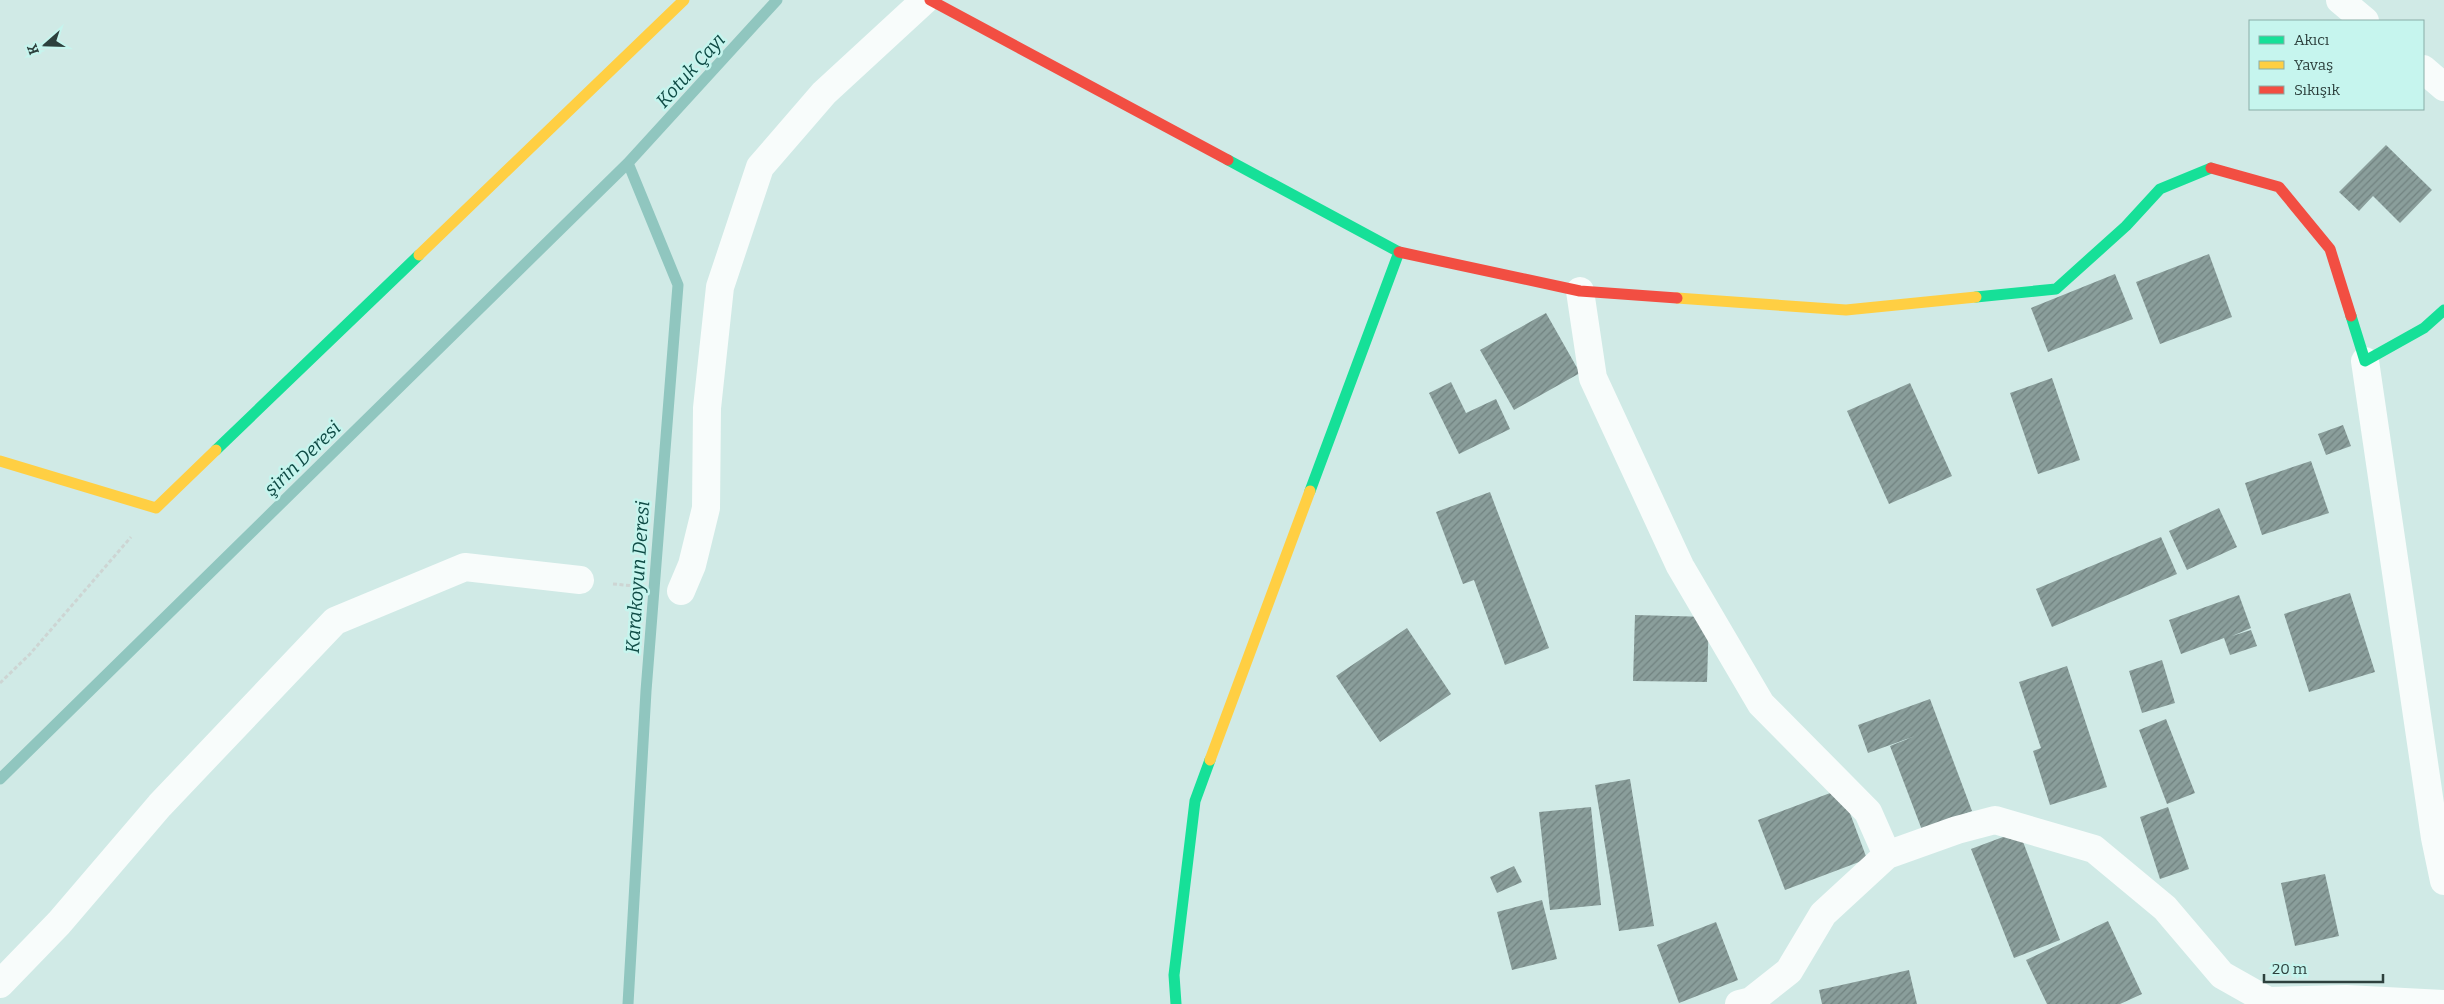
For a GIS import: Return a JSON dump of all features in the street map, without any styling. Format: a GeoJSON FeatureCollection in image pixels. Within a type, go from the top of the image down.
{"type":"FeatureCollection","features":[{"type":"Feature","properties":{"kind":"street"},"geometry":{"type":"LineString","coordinates":[[0,461],[156,508],[684,0]]}},
{"type":"Feature","properties":{"kind":"street"},"geometry":{"type":"LineString","coordinates":[[681,591],[692,566],[706,508],[707,408],[720,287],[760,167],[824,93],[925,0]]}},
{"type":"Feature","properties":{"kind":"street"},"geometry":{"type":"LineString","coordinates":[[930,0],[1399,252],[1580,291],[1846,310],[2056,289],[2126,226],[2160,189],[2213,167],[2279,187],[2330,249],[2365,362],[2434,828],[2444,881]]}},
{"type":"Feature","properties":{"kind":"street"},"geometry":{"type":"LineString","coordinates":[[2340,0],[2364,20]]}},
{"type":"Feature","properties":{"kind":"street"},"geometry":{"type":"LineString","coordinates":[[2424,70],[2444,87]]}},
{"type":"Feature","properties":{"kind":"street"},"geometry":{"type":"LineString","coordinates":[[1176,1004],[1174,976],[1195,801],[1399,252]]}},
{"type":"Feature","properties":{"kind":"street"},"geometry":{"type":"LineString","coordinates":[[1580,291],[1593,378],[1680,566],[1761,704],[1868,812],[1887,855]]}},
{"type":"Feature","properties":{"kind":"street"},"geometry":{"type":"LineString","coordinates":[[2365,362],[2424,328],[2444,310]]}},
{"type":"Feature","properties":{"kind":"street"},"geometry":{"type":"LineString","coordinates":[[0,984],[59,923],[160,805],[335,620],[465,567],[580,580]]}},
{"type":"Feature","properties":{"kind":"street"},"geometry":{"type":"LineString","coordinates":[[1739,1004],[1751,1001],[1789,971],[1823,914],[1887,855],[1957,830],[1995,820],[2094,849],[2165,908],[2222,975],[2268,1001],[2346,1000],[2444,1004]]}},
{"type":"Feature","properties":{"kind":"path"},"geometry":{"type":"LineString","coordinates":[[0,683],[30,654],[156,508]]}},
{"type":"Feature","properties":{"kind":"path"},"geometry":{"type":"LineString","coordinates":[[580,580],[681,591]]}},
{"type":"Feature","properties":{"kind":"building"},"geometry":{"type":"Polygon","coordinates":[[[2386,145],[2432,190],[2400,223],[2373,196],[2359,211],[2339,192],[2386,145]]]}},
{"type":"Feature","properties":{"kind":"building"},"geometry":{"type":"Polygon","coordinates":[[[2209,254],[2232,317],[2160,344],[2136,282],[2209,254]]]}},
{"type":"Feature","properties":{"kind":"building"},"geometry":{"type":"Polygon","coordinates":[[[2115,274],[2133,319],[2048,352],[2031,308],[2115,274]]]}},
{"type":"Feature","properties":{"kind":"building"},"geometry":{"type":"Polygon","coordinates":[[[1546,313],[1580,373],[1514,410],[1480,350],[1546,313]]]}},
{"type":"Feature","properties":{"kind":"building"},"geometry":{"type":"Polygon","coordinates":[[[2052,378],[2080,460],[2038,474],[2010,393],[2052,378]]]}},
{"type":"Feature","properties":{"kind":"building"},"geometry":{"type":"Polygon","coordinates":[[[1451,382],[1466,413],[1496,399],[1510,429],[1459,454],[1429,393],[1451,382]]]}},
{"type":"Feature","properties":{"kind":"building"},"geometry":{"type":"Polygon","coordinates":[[[1910,383],[1952,476],[1889,504],[1847,411],[1910,383]]]}},
{"type":"Feature","properties":{"kind":"building"},"geometry":{"type":"Polygon","coordinates":[[[2343,425],[2351,446],[2326,455],[2318,434],[2343,425]]]}},
{"type":"Feature","properties":{"kind":"building"},"geometry":{"type":"Polygon","coordinates":[[[2311,461],[2329,513],[2262,535],[2245,483],[2311,461]]]}},
{"type":"Feature","properties":{"kind":"building"},"geometry":{"type":"Polygon","coordinates":[[[1490,492],[1549,648],[1505,665],[1474,580],[1463,584],[1436,512],[1490,492]]]}},
{"type":"Feature","properties":{"kind":"building"},"geometry":{"type":"Polygon","coordinates":[[[2219,508],[2237,547],[2187,570],[2169,531],[2219,508]]]}},
{"type":"Feature","properties":{"kind":"building"},"geometry":{"type":"Polygon","coordinates":[[[2161,537],[2177,574],[2052,627],[2036,589],[2161,537]]]}},
{"type":"Feature","properties":{"kind":"building"},"geometry":{"type":"Polygon","coordinates":[[[2350,593],[2375,672],[2309,692],[2284,614],[2350,593]]]}},
{"type":"Feature","properties":{"kind":"building"},"geometry":{"type":"Polygon","coordinates":[[[2239,595],[2251,628],[2232,636],[2251,630],[2257,646],[2230,655],[2224,638],[2181,654],[2169,620],[2239,595]]]}},
{"type":"Feature","properties":{"kind":"building"},"geometry":{"type":"Polygon","coordinates":[[[1635,615],[1709,617],[1707,682],[1633,681],[1635,615]]]}},
{"type":"Feature","properties":{"kind":"building"},"geometry":{"type":"Polygon","coordinates":[[[1407,628],[1451,694],[1380,742],[1336,676],[1407,628]]]}},
{"type":"Feature","properties":{"kind":"building"},"geometry":{"type":"Polygon","coordinates":[[[2162,660],[2175,703],[2142,713],[2129,671],[2162,660]]]}},
{"type":"Feature","properties":{"kind":"building"},"geometry":{"type":"Polygon","coordinates":[[[2067,666],[2107,787],[2050,805],[2033,751],[2041,748],[2019,682],[2067,666]]]}},
{"type":"Feature","properties":{"kind":"building"},"geometry":{"type":"Polygon","coordinates":[[[1930,699],[1972,811],[1922,830],[1890,746],[1915,736],[1868,753],[1858,725],[1930,699]]]}},
{"type":"Feature","properties":{"kind":"building"},"geometry":{"type":"Polygon","coordinates":[[[2166,719],[2195,793],[2167,804],[2139,730],[2166,719]]]}},
{"type":"Feature","properties":{"kind":"building"},"geometry":{"type":"Polygon","coordinates":[[[1630,779],[1654,926],[1619,931],[1595,785],[1630,779]]]}},
{"type":"Feature","properties":{"kind":"building"},"geometry":{"type":"Polygon","coordinates":[[[1841,789],[1867,859],[1785,890],[1758,820],[1841,789]]]}},
{"type":"Feature","properties":{"kind":"building"},"geometry":{"type":"Polygon","coordinates":[[[1591,807],[1601,905],[1550,910],[1539,812],[1591,807]]]}},
{"type":"Feature","properties":{"kind":"building"},"geometry":{"type":"Polygon","coordinates":[[[2168,807],[2189,869],[2160,879],[2140,817],[2168,807]]]}},
{"type":"Feature","properties":{"kind":"building"},"geometry":{"type":"Polygon","coordinates":[[[2019,831],[2060,940],[2014,958],[1971,849],[2019,831]]]}},
{"type":"Feature","properties":{"kind":"building"},"geometry":{"type":"Polygon","coordinates":[[[1514,866],[1522,882],[1497,893],[1490,877],[1514,866]]]}},
{"type":"Feature","properties":{"kind":"building"},"geometry":{"type":"Polygon","coordinates":[[[2325,874],[2339,936],[2295,946],[2281,883],[2325,874]]]}},
{"type":"Feature","properties":{"kind":"building"},"geometry":{"type":"Polygon","coordinates":[[[1542,900],[1557,959],[1512,970],[1497,912],[1542,900]]]}},
{"type":"Feature","properties":{"kind":"building"},"geometry":{"type":"Polygon","coordinates":[[[2108,921],[2142,994],[2120,1004],[2047,1004],[2026,960],[2108,921]]]}},
{"type":"Feature","properties":{"kind":"building"},"geometry":{"type":"Polygon","coordinates":[[[1716,922],[1738,980],[1679,1003],[1657,945],[1716,922]]]}},
{"type":"Feature","properties":{"kind":"building"},"geometry":{"type":"Polygon","coordinates":[[[1909,970],[1917,1004],[1822,1004],[1819,990],[1909,970]]]}},
{"type":"Feature","properties":{"kind":"waterway","name":"şirin Deresi"},"geometry":{"type":"LineString","coordinates":[[0,779],[628,163],[777,0]]}},
{"type":"Feature","properties":{"kind":"waterway","name":"Karakoyun Deresi"},"geometry":{"type":"LineString","coordinates":[[628,163],[678,285],[646,691],[628,1004]]}},
{"type":"Feature","properties":{"kind":"traffic: fast"},"geometry":{"type":"LineString","coordinates":[[1228,160],[1399,252],[1310,491]]}},
{"type":"Feature","properties":{"kind":"traffic: fast"},"geometry":{"type":"LineString","coordinates":[[1976,297],[2056,289],[2126,226],[2160,189],[2211,168]]}},
{"type":"Feature","properties":{"kind":"traffic: fast"},"geometry":{"type":"LineString","coordinates":[[216,450],[419,255]]}},
{"type":"Feature","properties":{"kind":"traffic: fast"},"geometry":{"type":"LineString","coordinates":[[2351,316],[2365,361],[2424,328],[2444,310]]}},
{"type":"Feature","properties":{"kind":"traffic: fast"},"geometry":{"type":"LineString","coordinates":[[1176,1004],[1174,975],[1195,801],[1210,760]]}},
{"type":"Feature","properties":{"kind":"traffic: slow"},"geometry":{"type":"LineString","coordinates":[[419,255],[684,0]]}},
{"type":"Feature","properties":{"kind":"traffic: slow"},"geometry":{"type":"LineString","coordinates":[[1677,298],[1846,310],[1976,297]]}},
{"type":"Feature","properties":{"kind":"traffic: slow"},"geometry":{"type":"LineString","coordinates":[[0,461],[156,508],[216,450]]}},
{"type":"Feature","properties":{"kind":"traffic: slow"},"geometry":{"type":"LineString","coordinates":[[1210,760],[1310,491]]}},
{"type":"Feature","properties":{"kind":"traffic: jam"},"geometry":{"type":"LineString","coordinates":[[930,0],[1228,160]]}},
{"type":"Feature","properties":{"kind":"traffic: jam"},"geometry":{"type":"LineString","coordinates":[[2211,168],[2279,187],[2330,249],[2351,316]]}},
{"type":"Feature","properties":{"kind":"traffic: jam"},"geometry":{"type":"LineString","coordinates":[[1399,252],[1580,291],[1677,298]]}},
{"type":"Feature","properties":{"kind":"water label","name":"Kotuk Çayı"},"geometry":{"type":"Point","coordinates":[690,70]}}]}
